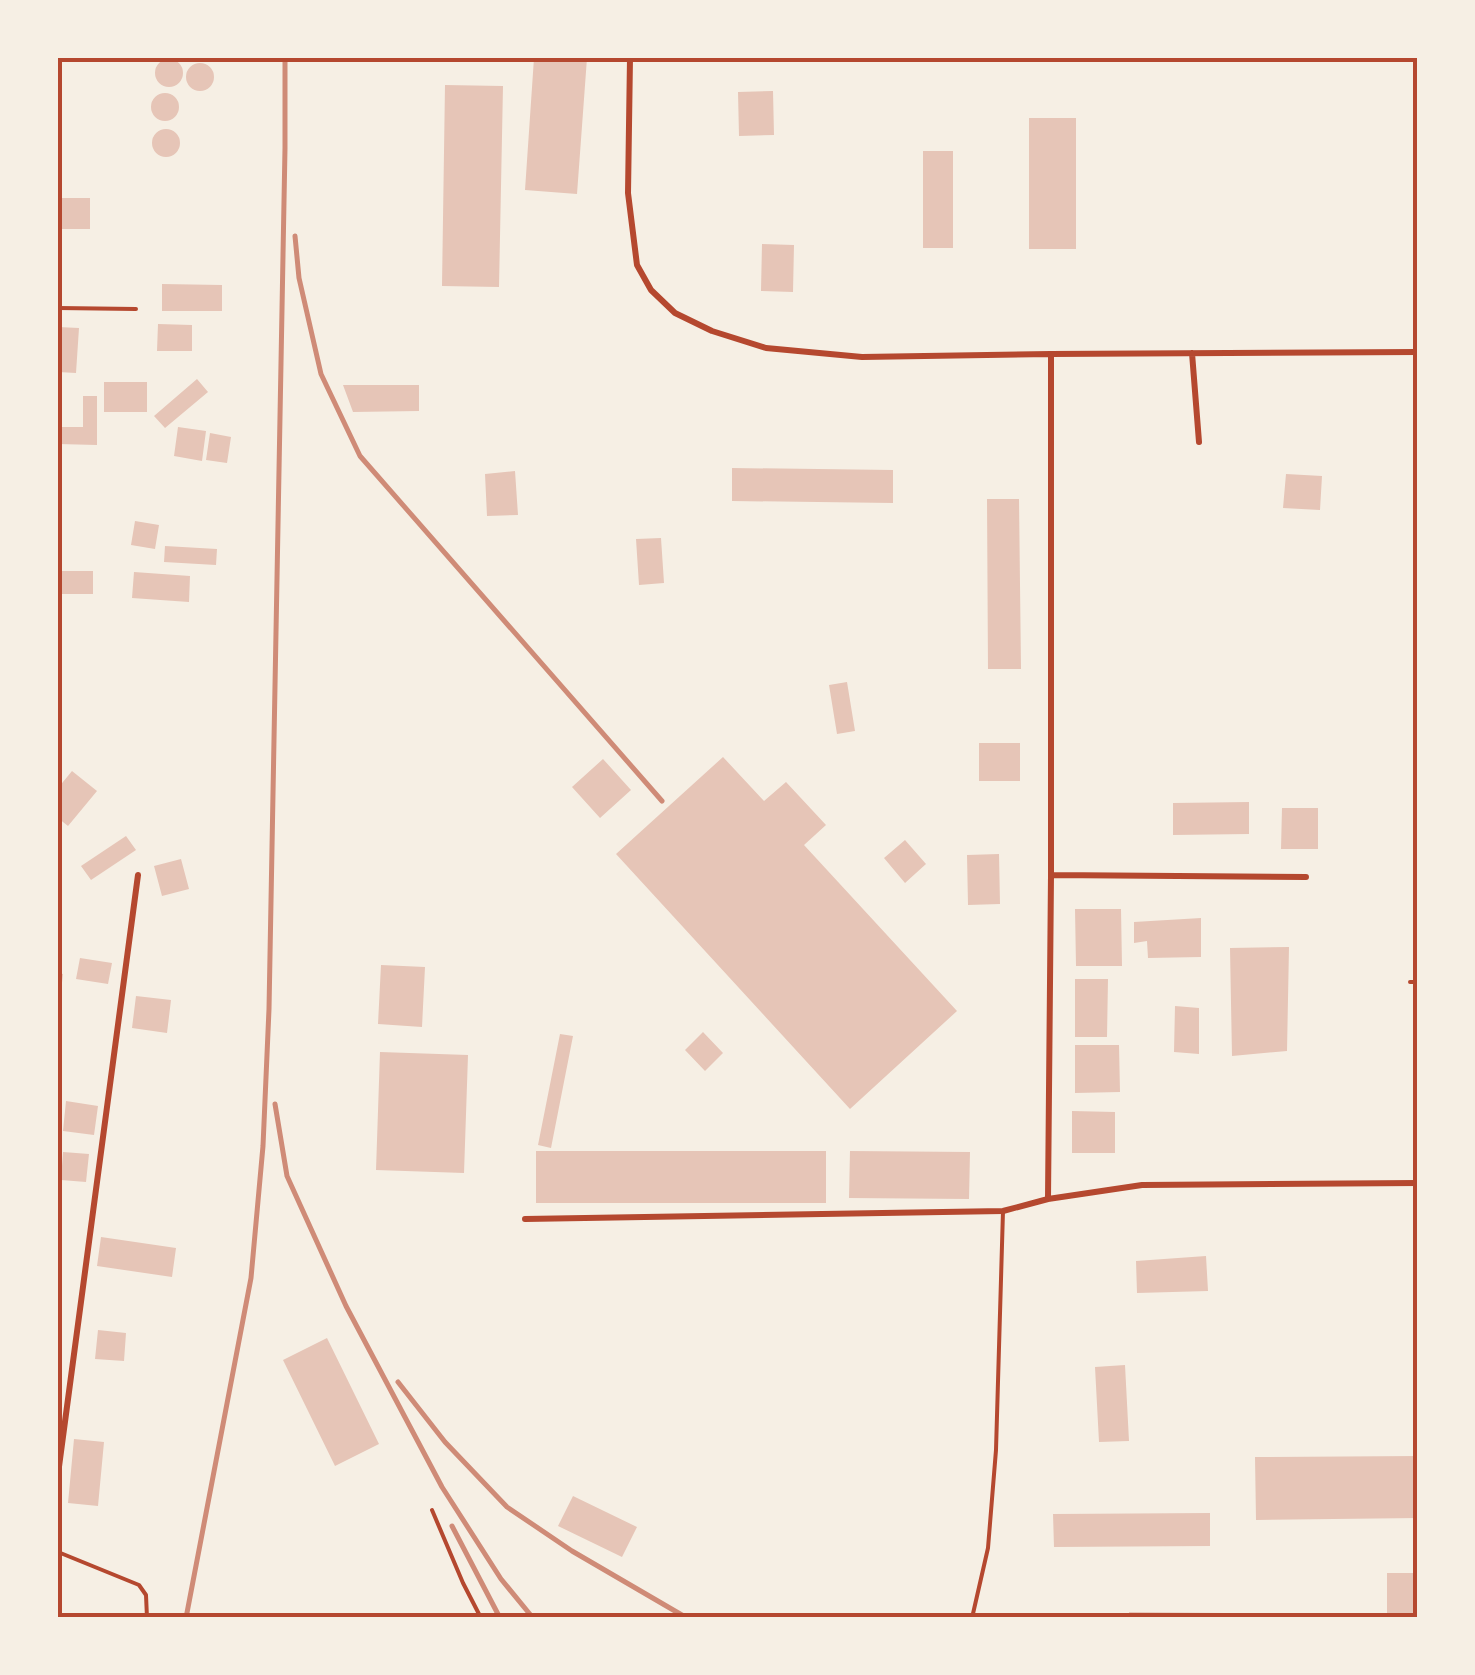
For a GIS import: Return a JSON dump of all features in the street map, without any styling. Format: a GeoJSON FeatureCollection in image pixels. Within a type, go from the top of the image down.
{"type":"FeatureCollection","features":[{"type":"Feature","properties":{"kind":"street"},"geometry":{"type":"LineString","coordinates":[[630,58],[628,193],[637,265],[651,290],[675,313],[712,330],[766,348],[862,357],[1418,352]]}},
{"type":"Feature","properties":{"kind":"street"},"geometry":{"type":"LineString","coordinates":[[1192,353],[1199,442]]}},
{"type":"Feature","properties":{"kind":"street"},"geometry":{"type":"LineString","coordinates":[[1048,1199],[1052,875],[1050,354]]}},
{"type":"Feature","properties":{"kind":"street"},"geometry":{"type":"LineString","coordinates":[[58,1474],[138,875]]}},
{"type":"Feature","properties":{"kind":"street"},"geometry":{"type":"LineString","coordinates":[[1052,875],[1306,876]]}},
{"type":"Feature","properties":{"kind":"street"},"geometry":{"type":"LineString","coordinates":[[526,1219],[1003,1210],[1142,1185],[1418,1184]]}},
{"type":"Feature","properties":{"kind":"lane"},"geometry":{"type":"LineString","coordinates":[[58,308],[136,309]]}},
{"type":"Feature","properties":{"kind":"lane"},"geometry":{"type":"LineString","coordinates":[[1410,982],[1418,982]]}},
{"type":"Feature","properties":{"kind":"lane"},"geometry":{"type":"LineString","coordinates":[[972,1618],[988,1548],[996,1450],[1003,1210]]}},
{"type":"Feature","properties":{"kind":"lane"},"geometry":{"type":"LineString","coordinates":[[432,1510],[481,1618]]}},
{"type":"Feature","properties":{"kind":"lane"},"geometry":{"type":"LineString","coordinates":[[58,1552],[139,1585],[146,1594],[147,1618]]}},
{"type":"Feature","properties":{"kind":"building"},"geometry":{"type":"Polygon","coordinates":[[[534,58],[587,58],[577,194],[525,190],[534,58]]]}},
{"type":"Feature","properties":{"kind":"building"},"geometry":{"type":"Polygon","coordinates":[[[169,59],[179,63],[183,73],[179,83],[169,87],[159,83],[155,73],[159,63],[169,59]]]}},
{"type":"Feature","properties":{"kind":"building"},"geometry":{"type":"Polygon","coordinates":[[[200,63],[210,67],[214,77],[210,87],[200,91],[190,87],[186,77],[190,67],[200,63]]]}},
{"type":"Feature","properties":{"kind":"building"},"geometry":{"type":"Polygon","coordinates":[[[445,85],[503,86],[499,287],[442,286],[445,85]]]}},
{"type":"Feature","properties":{"kind":"building"},"geometry":{"type":"Polygon","coordinates":[[[773,91],[774,135],[739,136],[738,92],[773,91]]]}},
{"type":"Feature","properties":{"kind":"building"},"geometry":{"type":"Polygon","coordinates":[[[165,93],[175,97],[179,107],[175,117],[165,121],[155,117],[151,107],[155,97],[165,93]]]}},
{"type":"Feature","properties":{"kind":"building"},"geometry":{"type":"Polygon","coordinates":[[[1029,118],[1076,118],[1076,249],[1029,249],[1029,118]]]}},
{"type":"Feature","properties":{"kind":"building"},"geometry":{"type":"Polygon","coordinates":[[[166,129],[176,133],[180,143],[176,153],[166,157],[156,153],[152,143],[156,133],[166,129]]]}},
{"type":"Feature","properties":{"kind":"building"},"geometry":{"type":"Polygon","coordinates":[[[923,151],[953,151],[953,248],[923,248],[923,151]]]}},
{"type":"Feature","properties":{"kind":"building"},"geometry":{"type":"Polygon","coordinates":[[[58,198],[90,198],[90,229],[58,229],[58,198]]]}},
{"type":"Feature","properties":{"kind":"building"},"geometry":{"type":"Polygon","coordinates":[[[1413,199],[1418,199],[1418,252],[1413,252],[1413,199]]]}},
{"type":"Feature","properties":{"kind":"building"},"geometry":{"type":"Polygon","coordinates":[[[762,244],[794,245],[793,292],[761,291],[762,244]]]}},
{"type":"Feature","properties":{"kind":"building"},"geometry":{"type":"Polygon","coordinates":[[[162,284],[222,285],[222,311],[162,311],[162,284]]]}},
{"type":"Feature","properties":{"kind":"building"},"geometry":{"type":"Polygon","coordinates":[[[158,324],[192,325],[192,351],[157,351],[158,324]]]}},
{"type":"Feature","properties":{"kind":"building"},"geometry":{"type":"Polygon","coordinates":[[[58,327],[79,328],[76,373],[58,372],[58,327]]]}},
{"type":"Feature","properties":{"kind":"building"},"geometry":{"type":"Polygon","coordinates":[[[197,379],[208,392],[165,428],[154,416],[197,379]]]}},
{"type":"Feature","properties":{"kind":"building"},"geometry":{"type":"Polygon","coordinates":[[[104,382],[147,382],[147,412],[104,412],[104,382]]]}},
{"type":"Feature","properties":{"kind":"building"},"geometry":{"type":"Polygon","coordinates":[[[343,385],[419,385],[419,411],[353,412],[343,385]]]}},
{"type":"Feature","properties":{"kind":"building"},"geometry":{"type":"Polygon","coordinates":[[[83,396],[97,396],[97,445],[58,444],[58,427],[83,427],[83,396]]]}},
{"type":"Feature","properties":{"kind":"building"},"geometry":{"type":"Polygon","coordinates":[[[178,427],[206,431],[202,461],[174,456],[178,427]]]}},
{"type":"Feature","properties":{"kind":"building"},"geometry":{"type":"Polygon","coordinates":[[[210,433],[231,437],[227,463],[206,460],[210,433]]]}},
{"type":"Feature","properties":{"kind":"building"},"geometry":{"type":"Polygon","coordinates":[[[732,468],[893,470],[893,503],[732,501],[732,468]]]}},
{"type":"Feature","properties":{"kind":"building"},"geometry":{"type":"Polygon","coordinates":[[[515,471],[518,515],[487,516],[485,474],[515,471]]]}},
{"type":"Feature","properties":{"kind":"building"},"geometry":{"type":"Polygon","coordinates":[[[1286,474],[1322,476],[1320,510],[1283,508],[1286,474]]]}},
{"type":"Feature","properties":{"kind":"building"},"geometry":{"type":"Polygon","coordinates":[[[987,499],[1019,499],[1021,669],[988,669],[987,499]]]}},
{"type":"Feature","properties":{"kind":"building"},"geometry":{"type":"Polygon","coordinates":[[[135,521],[159,525],[155,549],[131,545],[135,521]]]}},
{"type":"Feature","properties":{"kind":"building"},"geometry":{"type":"Polygon","coordinates":[[[661,538],[664,583],[639,585],[636,539],[661,538]]]}},
{"type":"Feature","properties":{"kind":"building"},"geometry":{"type":"Polygon","coordinates":[[[165,546],[217,549],[216,565],[164,562],[165,546]]]}},
{"type":"Feature","properties":{"kind":"building"},"geometry":{"type":"Polygon","coordinates":[[[58,571],[93,571],[93,594],[58,594],[58,571]]]}},
{"type":"Feature","properties":{"kind":"building"},"geometry":{"type":"Polygon","coordinates":[[[134,572],[190,576],[189,602],[132,598],[134,572]]]}},
{"type":"Feature","properties":{"kind":"building"},"geometry":{"type":"Polygon","coordinates":[[[847,682],[855,731],[837,734],[829,685],[847,682]]]}},
{"type":"Feature","properties":{"kind":"building"},"geometry":{"type":"Polygon","coordinates":[[[979,743],[1020,743],[1020,781],[979,781],[979,743]]]}},
{"type":"Feature","properties":{"kind":"building"},"geometry":{"type":"Polygon","coordinates":[[[723,757],[764,801],[786,782],[826,825],[804,845],[957,1011],[850,1109],[616,854],[723,757]]]}},
{"type":"Feature","properties":{"kind":"building"},"geometry":{"type":"Polygon","coordinates":[[[603,759],[631,790],[600,818],[572,787],[603,759]]]}},
{"type":"Feature","properties":{"kind":"building"},"geometry":{"type":"Polygon","coordinates":[[[72,771],[97,791],[68,826],[58,818],[58,788],[72,771]]]}},
{"type":"Feature","properties":{"kind":"building"},"geometry":{"type":"Polygon","coordinates":[[[1249,802],[1249,834],[1173,835],[1173,803],[1249,802]]]}},
{"type":"Feature","properties":{"kind":"building"},"geometry":{"type":"Polygon","coordinates":[[[1282,808],[1318,808],[1318,849],[1281,849],[1282,808]]]}},
{"type":"Feature","properties":{"kind":"building"},"geometry":{"type":"Polygon","coordinates":[[[126,836],[136,850],[91,880],[81,866],[126,836]]]}},
{"type":"Feature","properties":{"kind":"building"},"geometry":{"type":"Polygon","coordinates":[[[905,840],[926,864],[905,883],[884,858],[905,840]]]}},
{"type":"Feature","properties":{"kind":"building"},"geometry":{"type":"Polygon","coordinates":[[[999,854],[1000,904],[968,905],[967,855],[999,854]]]}},
{"type":"Feature","properties":{"kind":"building"},"geometry":{"type":"Polygon","coordinates":[[[181,859],[189,889],[162,896],[154,866],[181,859]]]}},
{"type":"Feature","properties":{"kind":"building"},"geometry":{"type":"Polygon","coordinates":[[[1075,909],[1121,909],[1122,966],[1076,966],[1075,909]]]}},
{"type":"Feature","properties":{"kind":"building"},"geometry":{"type":"Polygon","coordinates":[[[1201,918],[1201,957],[1148,958],[1147,941],[1134,943],[1134,922],[1201,918]]]}},
{"type":"Feature","properties":{"kind":"building"},"geometry":{"type":"Polygon","coordinates":[[[1289,947],[1287,1051],[1232,1056],[1230,948],[1289,947]]]}},
{"type":"Feature","properties":{"kind":"building"},"geometry":{"type":"Polygon","coordinates":[[[80,958],[112,963],[108,984],[76,979],[80,958]]]}},
{"type":"Feature","properties":{"kind":"building"},"geometry":{"type":"Polygon","coordinates":[[[381,965],[425,967],[422,1027],[378,1024],[381,965]]]}},
{"type":"Feature","properties":{"kind":"building"},"geometry":{"type":"Polygon","coordinates":[[[58,973],[63,974],[60,1000],[58,1000],[58,973]]]}},
{"type":"Feature","properties":{"kind":"building"},"geometry":{"type":"Polygon","coordinates":[[[1075,979],[1108,979],[1107,1037],[1075,1037],[1075,979]]]}},
{"type":"Feature","properties":{"kind":"building"},"geometry":{"type":"Polygon","coordinates":[[[136,996],[171,1000],[167,1033],[132,1028],[136,996]]]}},
{"type":"Feature","properties":{"kind":"building"},"geometry":{"type":"Polygon","coordinates":[[[1175,1006],[1199,1008],[1199,1054],[1174,1052],[1175,1006]]]}},
{"type":"Feature","properties":{"kind":"building"},"geometry":{"type":"Polygon","coordinates":[[[703,1032],[723,1053],[705,1071],[685,1050],[703,1032]]]}},
{"type":"Feature","properties":{"kind":"building"},"geometry":{"type":"Polygon","coordinates":[[[560,1034],[573,1036],[551,1148],[538,1145],[560,1034]]]}},
{"type":"Feature","properties":{"kind":"building"},"geometry":{"type":"Polygon","coordinates":[[[1075,1045],[1119,1045],[1120,1092],[1075,1093],[1075,1045]]]}},
{"type":"Feature","properties":{"kind":"building"},"geometry":{"type":"Polygon","coordinates":[[[380,1052],[468,1055],[464,1173],[376,1170],[380,1052]]]}},
{"type":"Feature","properties":{"kind":"building"},"geometry":{"type":"Polygon","coordinates":[[[66,1101],[98,1106],[94,1135],[63,1131],[66,1101]]]}},
{"type":"Feature","properties":{"kind":"building"},"geometry":{"type":"Polygon","coordinates":[[[1072,1111],[1115,1112],[1115,1153],[1072,1153],[1072,1111]]]}},
{"type":"Feature","properties":{"kind":"building"},"geometry":{"type":"Polygon","coordinates":[[[536,1151],[826,1151],[826,1203],[536,1203],[536,1151]]]}},
{"type":"Feature","properties":{"kind":"building"},"geometry":{"type":"Polygon","coordinates":[[[850,1151],[970,1152],[969,1199],[849,1198],[850,1151]]]}},
{"type":"Feature","properties":{"kind":"building"},"geometry":{"type":"Polygon","coordinates":[[[63,1152],[89,1154],[86,1182],[61,1180],[63,1152]]]}},
{"type":"Feature","properties":{"kind":"building"},"geometry":{"type":"Polygon","coordinates":[[[101,1237],[176,1248],[172,1277],[97,1266],[101,1237]]]}},
{"type":"Feature","properties":{"kind":"building"},"geometry":{"type":"Polygon","coordinates":[[[1206,1256],[1208,1291],[1137,1293],[1136,1261],[1206,1256]]]}},
{"type":"Feature","properties":{"kind":"building"},"geometry":{"type":"Polygon","coordinates":[[[98,1330],[126,1333],[124,1361],[95,1359],[98,1330]]]}},
{"type":"Feature","properties":{"kind":"building"},"geometry":{"type":"Polygon","coordinates":[[[327,1338],[379,1444],[335,1466],[283,1360],[327,1338]]]}},
{"type":"Feature","properties":{"kind":"building"},"geometry":{"type":"Polygon","coordinates":[[[1125,1365],[1129,1441],[1099,1442],[1095,1367],[1125,1365]]]}},
{"type":"Feature","properties":{"kind":"building"},"geometry":{"type":"Polygon","coordinates":[[[74,1439],[104,1442],[98,1506],[68,1503],[74,1439]]]}},
{"type":"Feature","properties":{"kind":"building"},"geometry":{"type":"Polygon","coordinates":[[[1418,1456],[1418,1518],[1256,1520],[1255,1457],[1418,1456]]]}},
{"type":"Feature","properties":{"kind":"building"},"geometry":{"type":"Polygon","coordinates":[[[573,1496],[637,1527],[622,1557],[558,1526],[573,1496]]]}},
{"type":"Feature","properties":{"kind":"building"},"geometry":{"type":"Polygon","coordinates":[[[1210,1513],[1210,1546],[1054,1547],[1053,1514],[1210,1513]]]}},
{"type":"Feature","properties":{"kind":"building"},"geometry":{"type":"Polygon","coordinates":[[[1387,1573],[1418,1573],[1418,1618],[1387,1618],[1387,1573]]]}},
{"type":"Feature","properties":{"kind":"building"},"geometry":{"type":"Polygon","coordinates":[[[1129,1612],[1335,1614],[1335,1618],[1129,1618],[1129,1612]]]}},
{"type":"Feature","properties":{"kind":"railway"},"geometry":{"type":"LineString","coordinates":[[186,1618],[251,1278],[263,1146],[269,1009],[285,58]]}},
{"type":"Feature","properties":{"kind":"railway"},"geometry":{"type":"LineString","coordinates":[[295,236],[299,278],[321,374],[360,456],[662,801]]}},
{"type":"Feature","properties":{"kind":"railway"},"geometry":{"type":"LineString","coordinates":[[275,1104],[287,1176],[346,1306],[442,1487],[501,1579],[533,1618]]}},
{"type":"Feature","properties":{"kind":"railway"},"geometry":{"type":"LineString","coordinates":[[398,1382],[445,1442],[507,1507],[572,1551],[687,1618]]}},
{"type":"Feature","properties":{"kind":"railway"},"geometry":{"type":"LineString","coordinates":[[452,1526],[500,1618]]}}]}
